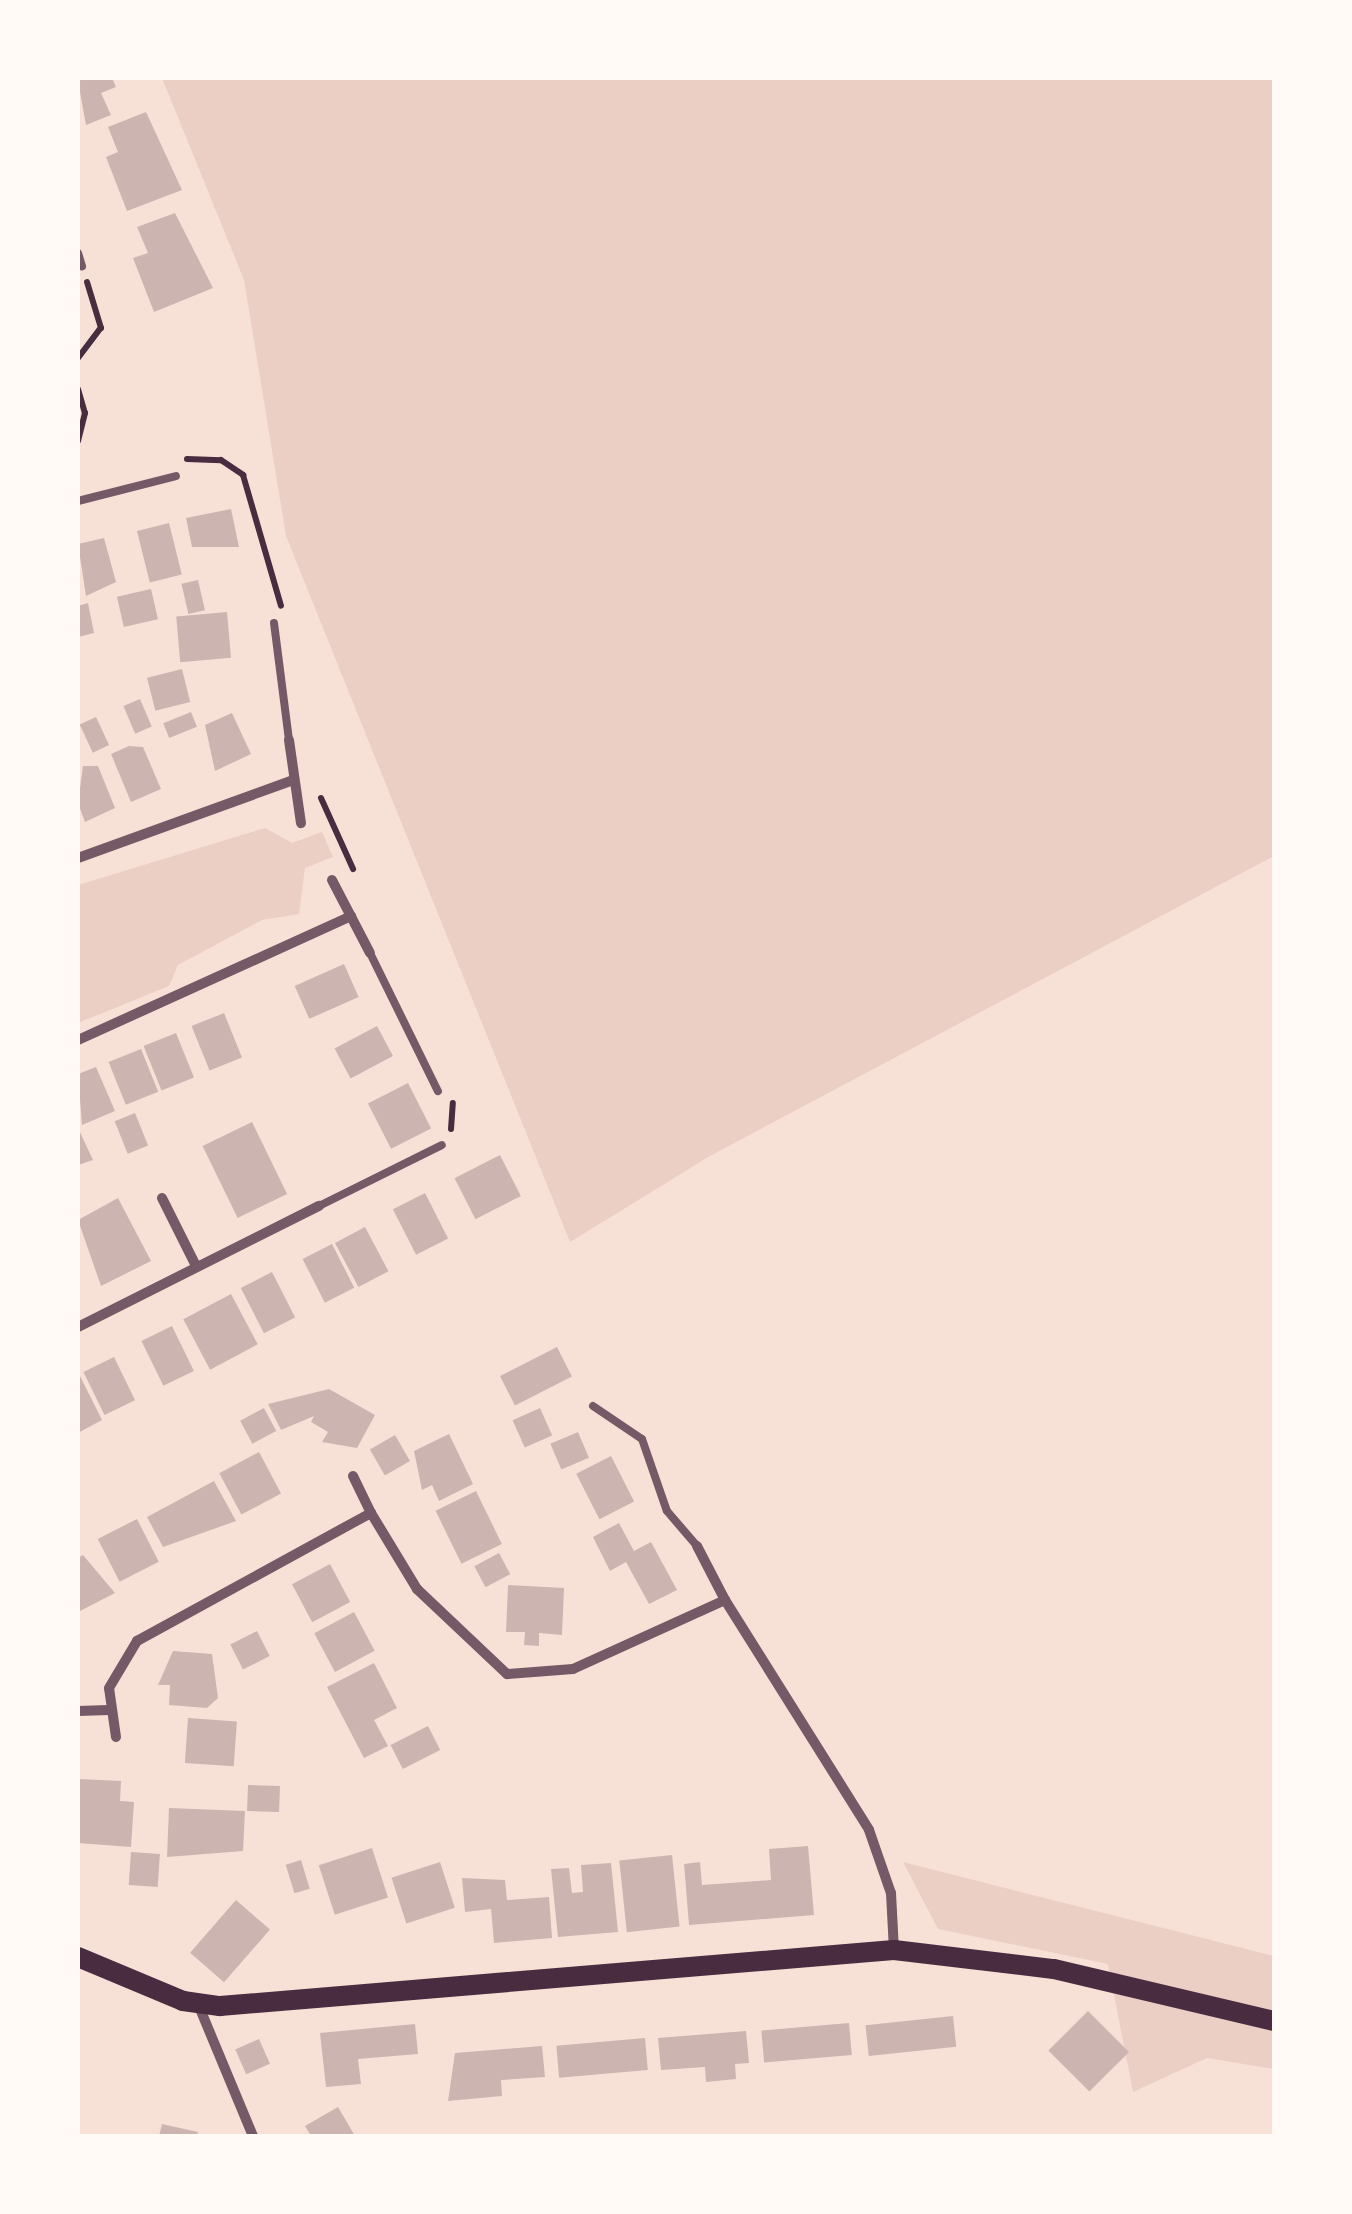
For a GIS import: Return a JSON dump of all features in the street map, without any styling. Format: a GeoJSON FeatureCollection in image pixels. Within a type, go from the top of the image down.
{"type":"FeatureCollection","features":[{"type":"Feature","properties":{"kind":"main road"},"geometry":{"type":"LineString","coordinates":[[78,1957],[198,2004],[512,1984],[894,1950],[1069,1972],[1274,2021]]}},
{"type":"Feature","properties":{"kind":"street"},"geometry":{"type":"LineString","coordinates":[[288,740],[301,823]]}},
{"type":"Feature","properties":{"kind":"street"},"geometry":{"type":"LineString","coordinates":[[78,858],[293,780]]}},
{"type":"Feature","properties":{"kind":"street"},"geometry":{"type":"LineString","coordinates":[[332,880],[370,953]]}},
{"type":"Feature","properties":{"kind":"street"},"geometry":{"type":"LineString","coordinates":[[78,1040],[352,916]]}},
{"type":"Feature","properties":{"kind":"street"},"geometry":{"type":"LineString","coordinates":[[162,1198],[196,1266]]}},
{"type":"Feature","properties":{"kind":"street"},"geometry":{"type":"LineString","coordinates":[[78,1328],[319,1206]]}},
{"type":"Feature","properties":{"kind":"street"},"geometry":{"type":"LineString","coordinates":[[353,1476],[416,1589],[506,1674],[573,1669],[724,1600]]}},
{"type":"Feature","properties":{"kind":"street"},"geometry":{"type":"LineString","coordinates":[[116,1737],[108,1710],[118,1666],[154,1626],[372,1513]]}},
{"type":"Feature","properties":{"kind":"street"},"geometry":{"type":"LineString","coordinates":[[696,1546],[724,1600],[869,1830],[891,1894],[894,1950]]}},
{"type":"Feature","properties":{"kind":"street"},"geometry":{"type":"LineString","coordinates":[[78,1711],[108,1710]]}},
{"type":"Feature","properties":{"kind":"street"},"geometry":{"type":"LineString","coordinates":[[198,2004],[253,2136]]}},
{"type":"Feature","properties":{"kind":"lane"},"geometry":{"type":"LineString","coordinates":[[78,253],[82,266]]}},
{"type":"Feature","properties":{"kind":"lane"},"geometry":{"type":"LineString","coordinates":[[78,501],[176,476]]}},
{"type":"Feature","properties":{"kind":"lane"},"geometry":{"type":"LineString","coordinates":[[274,623],[288,740]]}},
{"type":"Feature","properties":{"kind":"lane"},"geometry":{"type":"LineString","coordinates":[[370,953],[438,1091]]}},
{"type":"Feature","properties":{"kind":"lane"},"geometry":{"type":"LineString","coordinates":[[319,1206],[442,1145]]}},
{"type":"Feature","properties":{"kind":"lane"},"geometry":{"type":"LineString","coordinates":[[593,1406],[642,1439],[667,1512],[696,1546]]}},
{"type":"Feature","properties":{"kind":"path"},"geometry":{"type":"LineString","coordinates":[[78,358],[101,328],[82,266]]}},
{"type":"Feature","properties":{"kind":"path"},"geometry":{"type":"LineString","coordinates":[[78,390],[86,413],[78,441]]}},
{"type":"Feature","properties":{"kind":"path"},"geometry":{"type":"LineString","coordinates":[[438,1091],[454,1104],[442,1145]]}},
{"type":"Feature","properties":{"kind":"shaded area"},"geometry":{"type":"Polygon","coordinates":[[[162,78],[1274,78],[1274,856],[710,1156],[570,1242],[286,536],[244,280],[162,78]]]}},
{"type":"Feature","properties":{"kind":"shaded area"},"geometry":{"type":"Polygon","coordinates":[[[265,828],[292,843],[322,832],[333,857],[305,868],[299,914],[262,920],[178,965],[169,986],[78,1023],[78,885],[265,828]]]}},
{"type":"Feature","properties":{"kind":"shaded area"},"geometry":{"type":"Polygon","coordinates":[[[903,1862],[1274,1956],[1274,2069],[1207,2058],[1133,2092],[1108,1964],[938,1929],[903,1862]]]}},
{"type":"Feature","properties":{"kind":"building"},"geometry":{"type":"Polygon","coordinates":[[[112,78],[116,87],[101,93],[111,115],[86,125],[78,81],[112,78]]]}},
{"type":"Feature","properties":{"kind":"building"},"geometry":{"type":"Polygon","coordinates":[[[146,112],[182,190],[127,211],[106,157],[118,152],[108,127],[146,112]]]}},
{"type":"Feature","properties":{"kind":"building"},"geometry":{"type":"Polygon","coordinates":[[[175,213],[213,288],[154,312],[133,258],[148,253],[137,227],[175,213]]]}},
{"type":"Feature","properties":{"kind":"building"},"geometry":{"type":"Polygon","coordinates":[[[231,509],[239,547],[192,547],[186,518],[231,509]]]}},
{"type":"Feature","properties":{"kind":"building"},"geometry":{"type":"Polygon","coordinates":[[[169,523],[182,574],[150,582],[137,531],[169,523]]]}},
{"type":"Feature","properties":{"kind":"building"},"geometry":{"type":"Polygon","coordinates":[[[104,538],[116,582],[86,596],[78,544],[104,538]]]}},
{"type":"Feature","properties":{"kind":"building"},"geometry":{"type":"Polygon","coordinates":[[[198,580],[205,610],[188,614],[181,584],[198,580]]]}},
{"type":"Feature","properties":{"kind":"building"},"geometry":{"type":"Polygon","coordinates":[[[151,589],[158,619],[124,627],[117,597],[151,589]]]}},
{"type":"Feature","properties":{"kind":"building"},"geometry":{"type":"Polygon","coordinates":[[[88,603],[94,633],[78,637],[78,606],[88,603]]]}},
{"type":"Feature","properties":{"kind":"building"},"geometry":{"type":"Polygon","coordinates":[[[227,612],[231,658],[180,662],[176,616],[227,612]]]}},
{"type":"Feature","properties":{"kind":"building"},"geometry":{"type":"Polygon","coordinates":[[[182,669],[190,702],[155,711],[147,678],[182,669]]]}},
{"type":"Feature","properties":{"kind":"building"},"geometry":{"type":"Polygon","coordinates":[[[140,699],[152,727],[135,734],[123,706],[140,699]]]}},
{"type":"Feature","properties":{"kind":"building"},"geometry":{"type":"Polygon","coordinates":[[[191,712],[197,727],[169,738],[163,723],[191,712]]]}},
{"type":"Feature","properties":{"kind":"building"},"geometry":{"type":"Polygon","coordinates":[[[232,713],[251,754],[215,771],[205,725],[232,713]]]}},
{"type":"Feature","properties":{"kind":"building"},"geometry":{"type":"Polygon","coordinates":[[[96,717],[109,745],[93,753],[80,725],[96,717]]]}},
{"type":"Feature","properties":{"kind":"building"},"geometry":{"type":"Polygon","coordinates":[[[129,746],[143,747],[161,789],[131,802],[111,754],[129,746]]]}},
{"type":"Feature","properties":{"kind":"building"},"geometry":{"type":"Polygon","coordinates":[[[83,766],[98,766],[115,808],[85,822],[78,803],[83,766]]]}},
{"type":"Feature","properties":{"kind":"building"},"geometry":{"type":"Polygon","coordinates":[[[344,964],[359,997],[309,1019],[295,986],[344,964]]]}},
{"type":"Feature","properties":{"kind":"building"},"geometry":{"type":"Polygon","coordinates":[[[224,1013],[242,1058],[210,1071],[192,1026],[224,1013]]]}},
{"type":"Feature","properties":{"kind":"building"},"geometry":{"type":"Polygon","coordinates":[[[377,1026],[393,1056],[351,1079],[335,1049],[377,1026]]]}},
{"type":"Feature","properties":{"kind":"building"},"geometry":{"type":"Polygon","coordinates":[[[176,1033],[194,1078],[162,1091],[144,1046],[176,1033]]]}},
{"type":"Feature","properties":{"kind":"building"},"geometry":{"type":"Polygon","coordinates":[[[141,1049],[158,1092],[126,1105],[109,1062],[141,1049]]]}},
{"type":"Feature","properties":{"kind":"building"},"geometry":{"type":"Polygon","coordinates":[[[96,1067],[115,1111],[82,1125],[78,1074],[96,1067]]]}},
{"type":"Feature","properties":{"kind":"building"},"geometry":{"type":"Polygon","coordinates":[[[408,1083],[431,1128],[391,1149],[368,1103],[408,1083]]]}},
{"type":"Feature","properties":{"kind":"building"},"geometry":{"type":"Polygon","coordinates":[[[135,1113],[148,1145],[128,1154],[115,1121],[135,1113]]]}},
{"type":"Feature","properties":{"kind":"building"},"geometry":{"type":"Polygon","coordinates":[[[252,1122],[287,1194],[238,1218],[203,1146],[252,1122]]]}},
{"type":"Feature","properties":{"kind":"building"},"geometry":{"type":"Polygon","coordinates":[[[78,1128],[93,1160],[78,1165],[78,1128]]]}},
{"type":"Feature","properties":{"kind":"building"},"geometry":{"type":"Polygon","coordinates":[[[500,1155],[521,1196],[475,1219],[455,1178],[500,1155]]]}},
{"type":"Feature","properties":{"kind":"building"},"geometry":{"type":"Polygon","coordinates":[[[425,1193],[448,1238],[416,1255],[393,1209],[425,1193]]]}},
{"type":"Feature","properties":{"kind":"building"},"geometry":{"type":"Polygon","coordinates":[[[118,1198],[151,1261],[101,1286],[78,1220],[118,1198]]]}},
{"type":"Feature","properties":{"kind":"building"},"geometry":{"type":"Polygon","coordinates":[[[365,1227],[388,1271],[358,1287],[335,1243],[365,1227]]]}},
{"type":"Feature","properties":{"kind":"building"},"geometry":{"type":"Polygon","coordinates":[[[332,1244],[354,1288],[325,1303],[303,1259],[332,1244]]]}},
{"type":"Feature","properties":{"kind":"building"},"geometry":{"type":"Polygon","coordinates":[[[272,1272],[295,1317],[264,1333],[241,1288],[272,1272]]]}},
{"type":"Feature","properties":{"kind":"building"},"geometry":{"type":"Polygon","coordinates":[[[231,1294],[258,1344],[210,1370],[183,1319],[231,1294]]]}},
{"type":"Feature","properties":{"kind":"building"},"geometry":{"type":"Polygon","coordinates":[[[172,1326],[194,1371],[163,1386],[141,1341],[172,1326]]]}},
{"type":"Feature","properties":{"kind":"building"},"geometry":{"type":"Polygon","coordinates":[[[557,1347],[572,1376],[515,1405],[500,1376],[557,1347]]]}},
{"type":"Feature","properties":{"kind":"building"},"geometry":{"type":"Polygon","coordinates":[[[114,1357],[135,1400],[104,1415],[83,1372],[114,1357]]]}},
{"type":"Feature","properties":{"kind":"building"},"geometry":{"type":"Polygon","coordinates":[[[78,1372],[102,1420],[78,1433],[78,1372]]]}},
{"type":"Feature","properties":{"kind":"building"},"geometry":{"type":"Polygon","coordinates":[[[329,1389],[375,1415],[357,1448],[322,1442],[328,1432],[311,1422],[314,1416],[281,1430],[268,1404],[329,1389]]]}},
{"type":"Feature","properties":{"kind":"building"},"geometry":{"type":"Polygon","coordinates":[[[264,1408],[276,1431],[252,1444],[240,1421],[264,1408]]]}},
{"type":"Feature","properties":{"kind":"building"},"geometry":{"type":"Polygon","coordinates":[[[540,1408],[552,1435],[525,1448],[513,1420],[540,1408]]]}},
{"type":"Feature","properties":{"kind":"building"},"geometry":{"type":"Polygon","coordinates":[[[578,1432],[589,1458],[561,1469],[550,1444],[578,1432]]]}},
{"type":"Feature","properties":{"kind":"building"},"geometry":{"type":"Polygon","coordinates":[[[449,1434],[473,1484],[439,1501],[432,1485],[422,1490],[414,1451],[449,1434]]]}},
{"type":"Feature","properties":{"kind":"building"},"geometry":{"type":"Polygon","coordinates":[[[395,1435],[410,1461],[385,1475],[370,1450],[395,1435]]]}},
{"type":"Feature","properties":{"kind":"building"},"geometry":{"type":"Polygon","coordinates":[[[259,1452],[281,1493],[241,1515],[219,1473],[259,1452]]]}},
{"type":"Feature","properties":{"kind":"building"},"geometry":{"type":"Polygon","coordinates":[[[611,1456],[634,1501],[599,1519],[576,1474],[611,1456]]]}},
{"type":"Feature","properties":{"kind":"building"},"geometry":{"type":"Polygon","coordinates":[[[214,1481],[236,1521],[163,1547],[147,1517],[214,1481]]]}},
{"type":"Feature","properties":{"kind":"building"},"geometry":{"type":"Polygon","coordinates":[[[476,1491],[502,1544],[461,1564],[436,1511],[476,1491]]]}},
{"type":"Feature","properties":{"kind":"building"},"geometry":{"type":"Polygon","coordinates":[[[137,1519],[159,1562],[120,1582],[98,1539],[137,1519]]]}},
{"type":"Feature","properties":{"kind":"building"},"geometry":{"type":"Polygon","coordinates":[[[619,1523],[634,1551],[651,1542],[677,1590],[649,1604],[626,1562],[610,1571],[593,1537],[619,1523]]]}},
{"type":"Feature","properties":{"kind":"building"},"geometry":{"type":"Polygon","coordinates":[[[499,1553],[510,1574],[486,1587],[474,1566],[499,1553]]]}},
{"type":"Feature","properties":{"kind":"building"},"geometry":{"type":"Polygon","coordinates":[[[83,1555],[115,1593],[78,1612],[78,1558],[83,1555]]]}},
{"type":"Feature","properties":{"kind":"building"},"geometry":{"type":"Polygon","coordinates":[[[330,1564],[350,1602],[312,1622],[292,1584],[330,1564]]]}},
{"type":"Feature","properties":{"kind":"building"},"geometry":{"type":"Polygon","coordinates":[[[508,1585],[564,1588],[562,1635],[539,1633],[539,1646],[524,1645],[525,1632],[506,1632],[508,1585]]]}},
{"type":"Feature","properties":{"kind":"building"},"geometry":{"type":"Polygon","coordinates":[[[354,1612],[375,1651],[335,1672],[314,1633],[354,1612]]]}},
{"type":"Feature","properties":{"kind":"building"},"geometry":{"type":"Polygon","coordinates":[[[257,1631],[270,1656],[243,1670],[230,1645],[257,1631]]]}},
{"type":"Feature","properties":{"kind":"building"},"geometry":{"type":"Polygon","coordinates":[[[173,1651],[212,1654],[218,1698],[207,1708],[169,1705],[170,1685],[158,1685],[173,1651]]]}},
{"type":"Feature","properties":{"kind":"building"},"geometry":{"type":"Polygon","coordinates":[[[374,1663],[397,1708],[374,1720],[388,1746],[364,1758],[327,1687],[374,1663]]]}},
{"type":"Feature","properties":{"kind":"building"},"geometry":{"type":"Polygon","coordinates":[[[188,1718],[237,1721],[234,1766],[185,1763],[188,1718]]]}},
{"type":"Feature","properties":{"kind":"building"},"geometry":{"type":"Polygon","coordinates":[[[428,1726],[440,1750],[403,1769],[391,1745],[428,1726]]]}},
{"type":"Feature","properties":{"kind":"building"},"geometry":{"type":"Polygon","coordinates":[[[79,1779],[121,1781],[120,1801],[134,1802],[131,1847],[78,1843],[79,1779]]]}},
{"type":"Feature","properties":{"kind":"building"},"geometry":{"type":"Polygon","coordinates":[[[248,1785],[280,1786],[279,1812],[247,1811],[248,1785]]]}},
{"type":"Feature","properties":{"kind":"building"},"geometry":{"type":"Polygon","coordinates":[[[169,1808],[245,1811],[243,1851],[167,1857],[169,1808]]]}},
{"type":"Feature","properties":{"kind":"building"},"geometry":{"type":"Polygon","coordinates":[[[808,1846],[814,1915],[689,1925],[684,1864],[700,1862],[702,1885],[771,1880],[769,1849],[808,1846]]]}},
{"type":"Feature","properties":{"kind":"building"},"geometry":{"type":"Polygon","coordinates":[[[372,1848],[388,1897],[335,1915],[319,1865],[372,1848]]]}},
{"type":"Feature","properties":{"kind":"building"},"geometry":{"type":"Polygon","coordinates":[[[131,1852],[160,1854],[158,1887],[129,1885],[131,1852]]]}},
{"type":"Feature","properties":{"kind":"building"},"geometry":{"type":"Polygon","coordinates":[[[672,1855],[680,1927],[627,1932],[619,1861],[672,1855]]]}},
{"type":"Feature","properties":{"kind":"building"},"geometry":{"type":"Polygon","coordinates":[[[301,1860],[310,1889],[294,1893],[286,1865],[301,1860]]]}},
{"type":"Feature","properties":{"kind":"building"},"geometry":{"type":"Polygon","coordinates":[[[440,1862],[455,1908],[406,1923],[391,1878],[440,1862]]]}},
{"type":"Feature","properties":{"kind":"building"},"geometry":{"type":"Polygon","coordinates":[[[611,1863],[618,1932],[558,1937],[551,1869],[569,1868],[572,1893],[583,1892],[581,1865],[611,1863]]]}},
{"type":"Feature","properties":{"kind":"building"},"geometry":{"type":"Polygon","coordinates":[[[462,1878],[505,1880],[507,1900],[549,1897],[552,1938],[494,1943],[491,1909],[465,1912],[462,1878]]]}},
{"type":"Feature","properties":{"kind":"building"},"geometry":{"type":"Polygon","coordinates":[[[236,1900],[270,1930],[224,1982],[190,1953],[236,1900]]]}},
{"type":"Feature","properties":{"kind":"building"},"geometry":{"type":"Polygon","coordinates":[[[1088,2011],[1129,2052],[1089,2092],[1048,2051],[1088,2011]]]}},
{"type":"Feature","properties":{"kind":"building"},"geometry":{"type":"Polygon","coordinates":[[[953,2016],[956,2047],[869,2056],[865,2025],[953,2016]]]}},
{"type":"Feature","properties":{"kind":"building"},"geometry":{"type":"Polygon","coordinates":[[[849,2023],[852,2055],[764,2063],[761,2031],[849,2023]]]}},
{"type":"Feature","properties":{"kind":"building"},"geometry":{"type":"Polygon","coordinates":[[[415,2024],[418,2054],[358,2059],[361,2084],[326,2087],[320,2033],[415,2024]]]}},
{"type":"Feature","properties":{"kind":"building"},"geometry":{"type":"Polygon","coordinates":[[[746,2031],[749,2063],[735,2064],[736,2079],[706,2082],[705,2067],[661,2070],[658,2038],[746,2031]]]}},
{"type":"Feature","properties":{"kind":"building"},"geometry":{"type":"Polygon","coordinates":[[[645,2038],[648,2070],[559,2078],[556,2046],[645,2038]]]}},
{"type":"Feature","properties":{"kind":"building"},"geometry":{"type":"Polygon","coordinates":[[[259,2039],[270,2064],[246,2074],[235,2050],[259,2039]]]}},
{"type":"Feature","properties":{"kind":"building"},"geometry":{"type":"Polygon","coordinates":[[[542,2046],[545,2077],[501,2080],[502,2096],[448,2101],[455,2053],[542,2046]]]}},
{"type":"Feature","properties":{"kind":"building"},"geometry":{"type":"Polygon","coordinates":[[[338,2107],[355,2136],[311,2136],[305,2126],[338,2107]]]}},
{"type":"Feature","properties":{"kind":"building"},"geometry":{"type":"Polygon","coordinates":[[[162,2124],[198,2132],[197,2136],[159,2136],[162,2124]]]}}]}
